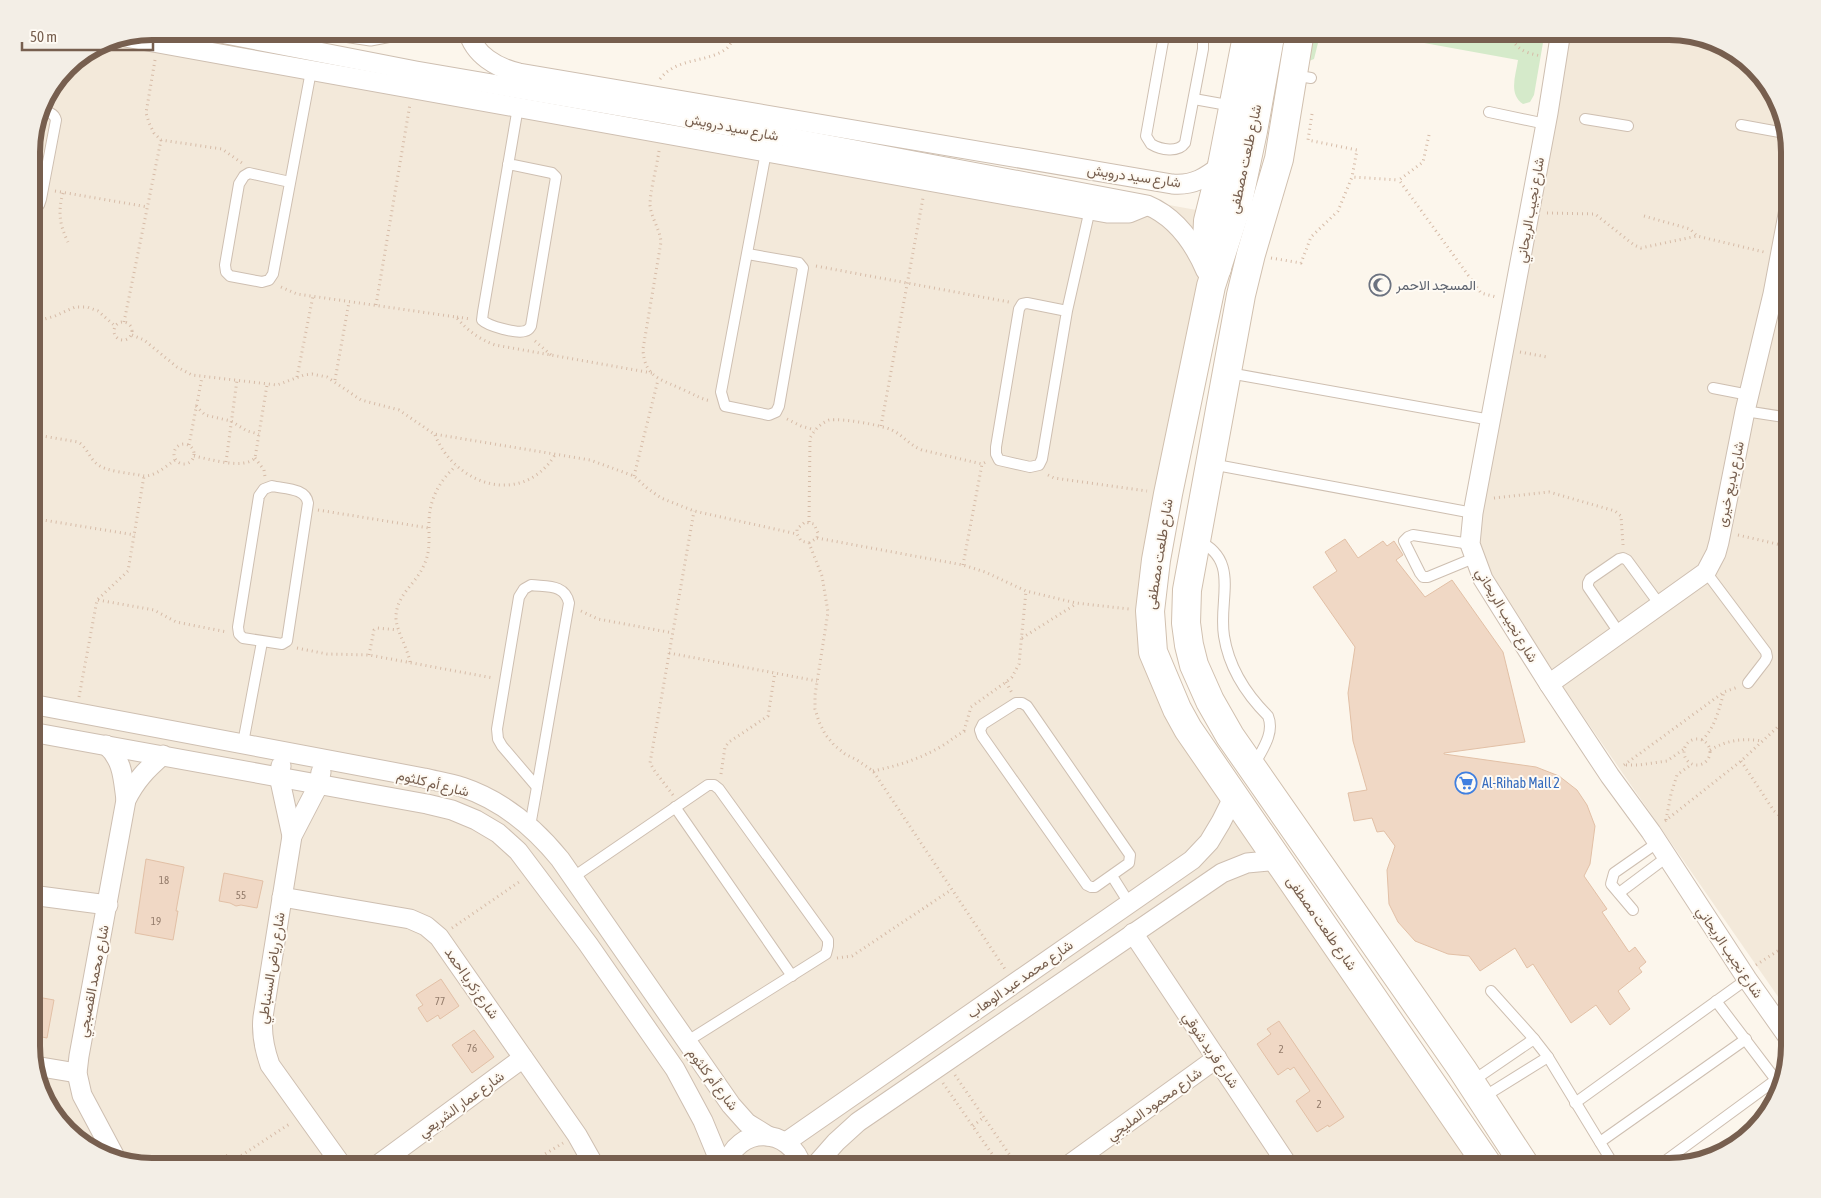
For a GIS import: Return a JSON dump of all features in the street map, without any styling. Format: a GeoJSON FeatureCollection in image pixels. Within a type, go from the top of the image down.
{"type":"FeatureCollection","features":[{"type":"Feature","properties":{"kind":"street"},"geometry":{"type":"LineString","coordinates":[[147,40],[158,42],[197,40],[311,70],[415,80],[518,107],[1118,214],[1129,213],[1147,205]]}},
{"type":"Feature","properties":{"kind":"street","name":"شارع سيد درويش"},"geometry":{"type":"LineString","coordinates":[[248,40],[415,80],[665,114],[1147,205],[1159,210],[1170,218],[1191,242],[1206,271],[1214,277]]}},
{"type":"Feature","properties":{"kind":"street","name":"شارع سيد درويش"},"geometry":{"type":"LineString","coordinates":[[470,40],[479,52],[489,60],[509,71],[1172,184],[1182,185],[1199,181],[1222,165]]}},
{"type":"Feature","properties":{"kind":"street"},"geometry":{"type":"LineString","coordinates":[[1214,277],[1207,231],[1210,207],[1222,165],[1246,40]]}},
{"type":"Feature","properties":{"kind":"street","name":"شارع طلعت مصطفى"},"geometry":{"type":"LineString","coordinates":[[1269,40],[1238,202],[1214,277],[1167,497],[1149,622],[1153,652],[1177,709],[1188,729],[1483,1158]]}},
{"type":"Feature","properties":{"kind":"street","name":"شارع طلعت مصطفى"},"geometry":{"type":"LineString","coordinates":[[1300,40],[1302,77],[1251,254],[1226,372],[1201,506],[1187,590],[1186,623],[1189,645],[1194,665],[1210,701],[1230,736],[1476,1091],[1520,1158]]}},
{"type":"Feature","properties":{"kind":"street","name":"شارع نجيب الريحاني"},"geometry":{"type":"LineString","coordinates":[[1559,40],[1530,212],[1474,507],[1472,551],[1483,579],[1549,684],[1617,771],[1658,844],[1781,1027]]}},
{"type":"Feature","properties":{"kind":"street"},"geometry":{"type":"LineString","coordinates":[[662,133],[665,114]]}},
{"type":"Feature","properties":{"kind":"street","name":"شارع بديع خيرى"},"geometry":{"type":"LineString","coordinates":[[1549,684],[1706,572],[1716,552],[1747,403],[1781,295],[1779,256],[1781,247]]}},
{"type":"Feature","properties":{"kind":"street"},"geometry":{"type":"LineString","coordinates":[[1167,497],[1201,506]]}},
{"type":"Feature","properties":{"kind":"street","name":"شارع أم كلثوم"},"geometry":{"type":"LineString","coordinates":[[40,705],[243,743],[462,787],[498,804],[530,826],[555,853],[731,1105],[747,1122],[768,1136],[786,1142]]}},
{"type":"Feature","properties":{"kind":"street","name":"شارع أم كلثوم"},"geometry":{"type":"LineString","coordinates":[[40,733],[427,804],[468,816],[498,834],[518,851],[534,871],[588,944],[674,1069],[703,1121],[718,1158]]}},
{"type":"Feature","properties":{"kind":"street","name":"شارع محمد القصبجي"},"geometry":{"type":"LineString","coordinates":[[106,745],[114,752],[119,763],[126,800]]}},
{"type":"Feature","properties":{"kind":"street"},"geometry":{"type":"LineString","coordinates":[[280,776],[284,752]]}},
{"type":"Feature","properties":{"kind":"street","name":"شارع محمد القصبجي"},"geometry":{"type":"LineString","coordinates":[[111,1150],[82,1095],[77,1073],[126,800],[144,772],[163,755]]}},
{"type":"Feature","properties":{"kind":"street","name":"شارع رياض السنباطي"},"geometry":{"type":"LineString","coordinates":[[323,759],[319,784],[292,836],[262,1033],[264,1049],[270,1064],[337,1158]]}},
{"type":"Feature","properties":{"kind":"street","name":"شارع رياض السنباطي"},"geometry":{"type":"LineString","coordinates":[[280,776],[292,836]]}},
{"type":"Feature","properties":{"kind":"street","name":"شارع محمد عبد الوهاب"},"geometry":{"type":"LineString","coordinates":[[786,1142],[1192,860],[1209,842],[1222,822],[1234,796]]}},
{"type":"Feature","properties":{"kind":"street","name":"شارع محمد عبد الوهاب"},"geometry":{"type":"LineString","coordinates":[[822,1158],[858,1122],[1222,872],[1247,864],[1278,860]]}},
{"type":"Feature","properties":{"kind":"street"},"geometry":{"type":"LineString","coordinates":[[40,896],[108,905]]}},
{"type":"Feature","properties":{"kind":"street","name":"شارع زكريا احمد"},"geometry":{"type":"LineString","coordinates":[[282,897],[410,919],[426,926],[439,937],[577,1135],[590,1158]]}},
{"type":"Feature","properties":{"kind":"street","name":"شارع فريد شوقي"},"geometry":{"type":"LineString","coordinates":[[1133,933],[1283,1158]]}},
{"type":"Feature","properties":{"kind":"street","name":"شارع عمار الشريعي"},"geometry":{"type":"LineString","coordinates":[[387,1158],[523,1058]]}},
{"type":"Feature","properties":{"kind":"street","name":"شارع محمود المليجي"},"geometry":{"type":"LineString","coordinates":[[1085,1158],[1217,1058]]}},
{"type":"Feature","properties":{"kind":"street"},"geometry":{"type":"LineString","coordinates":[[42,1067],[77,1073]]}},
{"type":"Feature","properties":{"kind":"street"},"geometry":{"type":"LineString","coordinates":[[729,1158],[738,1146],[746,1140],[757,1136],[768,1136]]}},
{"type":"Feature","properties":{"kind":"street"},"geometry":{"type":"LineString","coordinates":[[786,1142],[794,1149],[799,1158]]}},
{"type":"Feature","properties":{"kind":"lane"},"geometry":{"type":"LineString","coordinates":[[1163,40],[1146,131],[1148,141],[1151,144],[1173,150],[1182,147],[1186,143],[1204,44],[1202,40]]}},
{"type":"Feature","properties":{"kind":"lane"},"geometry":{"type":"LineString","coordinates":[[290,182],[249,173],[244,176],[239,184],[224,265],[226,272],[230,276],[262,282],[269,280],[273,274],[311,70]]}},
{"type":"Feature","properties":{"kind":"lane"},"geometry":{"type":"LineString","coordinates":[[1194,100],[1234,106]]}},
{"type":"Feature","properties":{"kind":"lane"},"geometry":{"type":"LineString","coordinates":[[508,164],[552,173],[556,177],[531,326],[527,331],[520,332],[486,325],[482,320],[508,164],[518,107]]}},
{"type":"Feature","properties":{"kind":"lane"},"geometry":{"type":"LineString","coordinates":[[40,201],[56,120],[52,113],[48,112]]}},
{"type":"Feature","properties":{"kind":"lane"},"geometry":{"type":"LineString","coordinates":[[1489,112],[1546,124]]}},
{"type":"Feature","properties":{"kind":"lane"},"geometry":{"type":"LineString","coordinates":[[1585,119],[1628,126]]}},
{"type":"Feature","properties":{"kind":"lane"},"geometry":{"type":"LineString","coordinates":[[1741,125],[1779,132]]}},
{"type":"Feature","properties":{"kind":"lane"},"geometry":{"type":"LineString","coordinates":[[748,254],[799,264],[804,268],[779,406],[776,412],[769,415],[725,406],[721,392],[766,152]]}},
{"type":"Feature","properties":{"kind":"lane"},"geometry":{"type":"LineString","coordinates":[[1066,311],[1026,303],[1022,304],[1017,318],[996,447],[996,454],[999,460],[1030,467],[1038,466],[1042,459],[1066,311],[1090,209]]}},
{"type":"Feature","properties":{"kind":"lane"},"geometry":{"type":"LineString","coordinates":[[1226,372],[1491,420]]}},
{"type":"Feature","properties":{"kind":"lane"},"geometry":{"type":"LineString","coordinates":[[1713,388],[1781,415]]}},
{"type":"Feature","properties":{"kind":"lane"},"geometry":{"type":"LineString","coordinates":[[1209,464],[1474,507]]}},
{"type":"Feature","properties":{"kind":"lane"},"geometry":{"type":"LineString","coordinates":[[272,486],[302,492],[308,497],[308,508],[287,642],[282,644],[243,638],[239,634],[238,627],[259,496],[264,489],[272,486]]}},
{"type":"Feature","properties":{"kind":"lane"},"geometry":{"type":"LineString","coordinates":[[1413,535],[1472,551],[1428,577],[1423,577],[1404,541],[1408,536],[1413,535]]}},
{"type":"Feature","properties":{"kind":"lane"},"geometry":{"type":"LineString","coordinates":[[1196,539],[1209,546],[1224,566],[1226,583],[1222,617],[1228,655],[1244,688],[1268,716],[1270,721],[1270,733],[1253,768]]}},
{"type":"Feature","properties":{"kind":"lane"},"geometry":{"type":"LineString","coordinates":[[1620,634],[1588,587],[1590,579],[1623,558],[1627,560],[1660,605]]}},
{"type":"Feature","properties":{"kind":"lane"},"geometry":{"type":"LineString","coordinates":[[1706,572],[1766,652],[1767,657],[1765,661],[1748,683]]}},
{"type":"Feature","properties":{"kind":"lane"},"geometry":{"type":"LineString","coordinates":[[530,826],[537,787],[569,603],[567,595],[560,589],[531,585],[524,589],[519,597],[498,739],[537,787]]}},
{"type":"Feature","properties":{"kind":"lane"},"geometry":{"type":"LineString","coordinates":[[243,743],[262,642]]}},
{"type":"Feature","properties":{"kind":"lane"},"geometry":{"type":"LineString","coordinates":[[1016,703],[1022,703],[1027,706],[1130,855],[1129,863],[1112,876],[1095,887],[1086,884],[982,736],[980,730],[983,724],[1016,703]]}},
{"type":"Feature","properties":{"kind":"lane"},"geometry":{"type":"LineString","coordinates":[[572,878],[677,805],[708,785],[714,785],[719,788],[828,940],[826,954],[686,1042]]}},
{"type":"Feature","properties":{"kind":"lane"},"geometry":{"type":"LineString","coordinates":[[677,805],[792,976]]}},
{"type":"Feature","properties":{"kind":"lane"},"geometry":{"type":"LineString","coordinates":[[1633,910],[1612,884],[1614,873],[1658,844]]}},
{"type":"Feature","properties":{"kind":"lane"},"geometry":{"type":"LineString","coordinates":[[1619,893],[1658,844]]}},
{"type":"Feature","properties":{"kind":"lane"},"geometry":{"type":"LineString","coordinates":[[1112,876],[1129,903]]}},
{"type":"Feature","properties":{"kind":"lane"},"geometry":{"type":"LineString","coordinates":[[1575,1103],[1716,1001],[1745,976]]}},
{"type":"Feature","properties":{"kind":"lane"},"geometry":{"type":"LineString","coordinates":[[1491,991],[1548,1057],[1610,1158]]}},
{"type":"Feature","properties":{"kind":"lane"},"geometry":{"type":"LineString","coordinates":[[1716,1001],[1777,1076]]}},
{"type":"Feature","properties":{"kind":"lane"},"geometry":{"type":"LineString","coordinates":[[1476,1091],[1534,1039]]}},
{"type":"Feature","properties":{"kind":"lane"},"geometry":{"type":"LineString","coordinates":[[1600,1142],[1746,1039]]}},
{"type":"Feature","properties":{"kind":"lane"},"geometry":{"type":"LineString","coordinates":[[1476,1091],[1548,1057]]}},
{"type":"Feature","properties":{"kind":"lane"},"geometry":{"type":"LineString","coordinates":[[1669,1158],[1775,1080]]}},
{"type":"Feature","properties":{"kind":"path"},"geometry":{"type":"LineString","coordinates":[[653,96],[655,84],[663,74],[686,61],[704,58],[726,49],[734,40]]}},
{"type":"Feature","properties":{"kind":"path"},"geometry":{"type":"LineString","coordinates":[[1512,40],[1523,51],[1556,60]]}},
{"type":"Feature","properties":{"kind":"path"},"geometry":{"type":"LineString","coordinates":[[158,42],[146,113],[154,133],[161,140],[222,148],[242,163],[249,173]]}},
{"type":"Feature","properties":{"kind":"path"},"geometry":{"type":"LineString","coordinates":[[376,305],[415,80]]}},
{"type":"Feature","properties":{"kind":"path"},"geometry":{"type":"LineString","coordinates":[[1251,254],[1301,263],[1311,237],[1338,211],[1352,177],[1357,150],[1308,140],[1312,114]]}},
{"type":"Feature","properties":{"kind":"path"},"geometry":{"type":"LineString","coordinates":[[662,133],[650,204],[653,217],[660,232],[661,242],[643,358],[646,366],[658,380],[704,400],[722,399]]}},
{"type":"Feature","properties":{"kind":"path"},"geometry":{"type":"LineString","coordinates":[[1352,177],[1400,180],[1423,162],[1429,135]]}},
{"type":"Feature","properties":{"kind":"path"},"geometry":{"type":"LineString","coordinates":[[124,322],[161,140]]}},
{"type":"Feature","properties":{"kind":"path"},"geometry":{"type":"LineString","coordinates":[[881,426],[926,180]]}},
{"type":"Feature","properties":{"kind":"path"},"geometry":{"type":"LineString","coordinates":[[1400,180],[1481,293],[1513,303]]}},
{"type":"Feature","properties":{"kind":"path"},"geometry":{"type":"LineString","coordinates":[[43,189],[148,208]]}},
{"type":"Feature","properties":{"kind":"path"},"geometry":{"type":"LineString","coordinates":[[63,192],[59,205],[59,218],[68,242]]}},
{"type":"Feature","properties":{"kind":"path"},"geometry":{"type":"LineString","coordinates":[[1530,212],[1595,214],[1634,245],[1641,248],[1697,236],[1779,256]]}},
{"type":"Feature","properties":{"kind":"path"},"geometry":{"type":"LineString","coordinates":[[1644,216],[1690,229],[1697,236]]}},
{"type":"Feature","properties":{"kind":"path"},"geometry":{"type":"LineString","coordinates":[[804,268],[821,266],[1022,304]]}},
{"type":"Feature","properties":{"kind":"path"},"geometry":{"type":"LineString","coordinates":[[269,280],[297,294],[456,317],[467,330],[480,339],[496,345],[652,373]]}},
{"type":"Feature","properties":{"kind":"path"},"geometry":{"type":"LineString","coordinates":[[296,378],[313,296]]}},
{"type":"Feature","properties":{"kind":"path"},"geometry":{"type":"LineString","coordinates":[[335,380],[349,302]]}},
{"type":"Feature","properties":{"kind":"path"},"geometry":{"type":"LineString","coordinates":[[40,321],[55,316],[75,306],[87,307],[98,311],[114,326]]}},
{"type":"Feature","properties":{"kind":"path"},"geometry":{"type":"LineString","coordinates":[[124,322],[131,326],[132,335],[124,341],[119,340],[113,332],[114,326],[124,322]]}},
{"type":"Feature","properties":{"kind":"path"},"geometry":{"type":"LineString","coordinates":[[527,331],[534,340],[554,356]]}},
{"type":"Feature","properties":{"kind":"path"},"geometry":{"type":"LineString","coordinates":[[132,335],[156,348],[183,371],[202,376],[267,385],[286,383],[312,374],[327,377],[335,380],[362,400],[399,410],[434,434],[590,460],[634,476],[661,498],[694,512],[797,534],[802,541],[809,543],[817,538],[963,565],[985,572],[1026,591],[1076,603],[1150,611]]}},
{"type":"Feature","properties":{"kind":"path"},"geometry":{"type":"LineString","coordinates":[[1504,349],[1547,357]]}},
{"type":"Feature","properties":{"kind":"path"},"geometry":{"type":"LineString","coordinates":[[189,445],[202,376]]}},
{"type":"Feature","properties":{"kind":"path"},"geometry":{"type":"LineString","coordinates":[[226,462],[238,380]]}},
{"type":"Feature","properties":{"kind":"path"},"geometry":{"type":"LineString","coordinates":[[634,476],[658,380]]}},
{"type":"Feature","properties":{"kind":"path"},"geometry":{"type":"LineString","coordinates":[[194,456],[247,464],[255,458],[267,385]]}},
{"type":"Feature","properties":{"kind":"path"},"geometry":{"type":"LineString","coordinates":[[196,406],[205,415],[232,421],[247,431],[259,434]]}},
{"type":"Feature","properties":{"kind":"path"},"geometry":{"type":"LineString","coordinates":[[776,412],[801,426],[815,430]]}},
{"type":"Feature","properties":{"kind":"path"},"geometry":{"type":"LineString","coordinates":[[810,522],[810,438],[815,430],[821,424],[833,419],[881,426],[898,433],[913,446],[922,450],[982,464],[963,565]]}},
{"type":"Feature","properties":{"kind":"path"},"geometry":{"type":"LineString","coordinates":[[434,434],[443,452],[456,466],[474,479],[496,485],[507,485],[528,480],[538,475],[547,467],[555,455]]}},
{"type":"Feature","properties":{"kind":"path"},"geometry":{"type":"LineString","coordinates":[[40,435],[78,442],[84,446],[95,462],[102,468],[144,476],[156,473],[175,460]]}},
{"type":"Feature","properties":{"kind":"path"},"geometry":{"type":"LineString","coordinates":[[185,443],[189,445],[194,452],[192,461],[183,464],[175,460],[173,455],[176,446],[185,443]]}},
{"type":"Feature","properties":{"kind":"path"},"geometry":{"type":"LineString","coordinates":[[255,458],[264,470],[264,489]]}},
{"type":"Feature","properties":{"kind":"path"},"geometry":{"type":"LineString","coordinates":[[410,662],[406,645],[398,630],[396,617],[398,604],[403,593],[420,574],[425,564],[430,540],[429,517],[434,494],[456,466]]}},
{"type":"Feature","properties":{"kind":"path"},"geometry":{"type":"LineString","coordinates":[[1038,466],[1044,473],[1054,478],[1167,497]]}},
{"type":"Feature","properties":{"kind":"path"},"geometry":{"type":"LineString","coordinates":[[76,712],[98,600],[128,571],[144,476]]}},
{"type":"Feature","properties":{"kind":"path"},"geometry":{"type":"LineString","coordinates":[[1474,507],[1541,491],[1615,511],[1621,516],[1623,558]]}},
{"type":"Feature","properties":{"kind":"path"},"geometry":{"type":"LineString","coordinates":[[308,508],[429,528]]}},
{"type":"Feature","properties":{"kind":"path"},"geometry":{"type":"LineString","coordinates":[[677,805],[650,763],[694,512]]}},
{"type":"Feature","properties":{"kind":"path"},"geometry":{"type":"LineString","coordinates":[[40,519],[134,535]]}},
{"type":"Feature","properties":{"kind":"path"},"geometry":{"type":"LineString","coordinates":[[797,534],[800,525],[810,522],[817,528],[817,538]]}},
{"type":"Feature","properties":{"kind":"path"},"geometry":{"type":"LineString","coordinates":[[1720,531],[1781,545]]}},
{"type":"Feature","properties":{"kind":"path"},"geometry":{"type":"LineString","coordinates":[[809,543],[822,576],[828,612],[814,695],[815,709],[819,722],[825,734],[834,745],[873,772],[1014,983]]}},
{"type":"Feature","properties":{"kind":"path"},"geometry":{"type":"LineString","coordinates":[[873,772],[921,757],[964,731],[971,707],[1006,682],[1016,671],[1019,664],[1026,591]]}},
{"type":"Feature","properties":{"kind":"path"},"geometry":{"type":"LineString","coordinates":[[98,600],[154,610],[176,622],[239,634]]}},
{"type":"Feature","properties":{"kind":"path"},"geometry":{"type":"LineString","coordinates":[[569,603],[598,619],[673,633]]}},
{"type":"Feature","properties":{"kind":"path"},"geometry":{"type":"LineString","coordinates":[[1022,639],[1076,603]]}},
{"type":"Feature","properties":{"kind":"path"},"geometry":{"type":"LineString","coordinates":[[369,655],[374,630],[377,628],[398,630]]}},
{"type":"Feature","properties":{"kind":"path"},"geometry":{"type":"LineString","coordinates":[[282,644],[327,654],[369,655],[506,680]]}},
{"type":"Feature","properties":{"kind":"path"},"geometry":{"type":"LineString","coordinates":[[669,652],[817,681]]}},
{"type":"Feature","properties":{"kind":"path"},"geometry":{"type":"LineString","coordinates":[[719,788],[726,747],[729,742],[768,716],[775,672]]}},
{"type":"Feature","properties":{"kind":"path"},"geometry":{"type":"LineString","coordinates":[[1617,771],[1724,692],[1748,683]]}},
{"type":"Feature","properties":{"kind":"path"},"geometry":{"type":"LineString","coordinates":[[1702,740],[1715,721],[1724,692]]}},
{"type":"Feature","properties":{"kind":"path"},"geometry":{"type":"LineString","coordinates":[[1666,820],[1741,762],[1781,724]]}},
{"type":"Feature","properties":{"kind":"path"},"geometry":{"type":"LineString","coordinates":[[1617,771],[1668,761],[1694,739],[1702,740],[1707,744],[1710,750],[1708,759],[1701,764],[1692,764],[1678,775],[1658,844]]}},
{"type":"Feature","properties":{"kind":"path"},"geometry":{"type":"LineString","coordinates":[[1710,750],[1726,742],[1737,740],[1749,739],[1763,742]]}},
{"type":"Feature","properties":{"kind":"path"},"geometry":{"type":"LineString","coordinates":[[1684,749],[1686,759],[1692,764]]}},
{"type":"Feature","properties":{"kind":"path"},"geometry":{"type":"LineString","coordinates":[[1741,762],[1774,811],[1781,817]]}},
{"type":"Feature","properties":{"kind":"path"},"geometry":{"type":"LineString","coordinates":[[439,937],[534,871]]}},
{"type":"Feature","properties":{"kind":"path"},"geometry":{"type":"LineString","coordinates":[[826,954],[834,958],[852,956],[951,890]]}},
{"type":"Feature","properties":{"kind":"path"},"geometry":{"type":"LineString","coordinates":[[1745,976],[1781,949]]}},
{"type":"Feature","properties":{"kind":"path"},"geometry":{"type":"LineString","coordinates":[[940,1066],[984,1118],[1012,1158]]}},
{"type":"Feature","properties":{"kind":"path"},"geometry":{"type":"LineString","coordinates":[[940,1066],[973,1126],[995,1158]]}},
{"type":"Feature","properties":{"kind":"path"},"geometry":{"type":"LineString","coordinates":[[238,1158],[305,1113]]}},
{"type":"Feature","properties":{"kind":"path"},"geometry":{"type":"LineString","coordinates":[[973,1126],[984,1118]]}},
{"type":"Feature","properties":{"kind":"path"},"geometry":{"type":"LineString","coordinates":[[539,1158],[577,1135]]}},
{"type":"Feature","properties":{"kind":"shaded area"},"geometry":{"type":"Polygon","coordinates":[[[152,40],[259,40],[1224,215],[1157,617],[1177,704],[1269,821],[1498,1158],[152,1158],[123,1154],[96,1143],[73,1125],[55,1102],[44,1075],[40,1054],[40,144],[44,123],[59,90],[68,78],[84,63],[102,52],[130,42],[152,40]]]}},
{"type":"Feature","properties":{"kind":"shaded area"},"geometry":{"type":"Polygon","coordinates":[[[1564,40],[1684,41],[1719,52],[1743,68],[1762,90],[1775,116],[1781,144],[1781,1001],[1501,598],[1479,557],[1479,522],[1564,40]]]}},
{"type":"Feature","properties":{"kind":"green space"},"geometry":{"type":"Polygon","coordinates":[[[1312,40],[1319,40],[1314,59],[1309,61],[1312,40]]]}},
{"type":"Feature","properties":{"kind":"green space"},"geometry":{"type":"Polygon","coordinates":[[[1408,40],[1543,40],[1534,95],[1530,102],[1523,104],[1518,100],[1514,90],[1518,60],[1408,40]]]}},
{"type":"Feature","properties":{"kind":"building","name":"Al-Rihab Mall 2"},"geometry":{"type":"Polygon","coordinates":[[[1345,539],[1358,558],[1383,541],[1387,546],[1394,541],[1403,555],[1396,560],[1425,597],[1452,580],[1503,652],[1525,742],[1444,754],[1536,767],[1559,776],[1577,790],[1587,805],[1595,826],[1590,864],[1584,876],[1607,909],[1602,912],[1629,952],[1635,947],[1646,962],[1639,968],[1642,972],[1618,991],[1630,1009],[1610,1025],[1596,1005],[1571,1023],[1533,964],[1527,968],[1515,948],[1480,971],[1469,956],[1448,954],[1415,941],[1398,922],[1389,904],[1387,870],[1395,846],[1384,831],[1377,832],[1372,818],[1354,821],[1348,793],[1367,790],[1353,741],[1348,693],[1355,647],[1313,587],[1337,571],[1325,552],[1345,539]]]}},
{"type":"Feature","properties":{"kind":"building"},"geometry":{"type":"Polygon","coordinates":[[[146,859],[184,867],[173,940],[135,933],[146,859]]]}},
{"type":"Feature","properties":{"kind":"building"},"geometry":{"type":"Polygon","coordinates":[[[224,873],[263,881],[257,908],[236,906],[219,901],[224,873]]]}},
{"type":"Feature","properties":{"kind":"building"},"geometry":{"type":"Polygon","coordinates":[[[441,979],[459,1006],[440,1019],[438,1015],[427,1022],[418,1008],[423,1005],[416,995],[441,979]]]}},
{"type":"Feature","properties":{"kind":"building"},"geometry":{"type":"Polygon","coordinates":[[[40,997],[54,1000],[47,1038],[40,1037],[40,997]]]}},
{"type":"Feature","properties":{"kind":"building"},"geometry":{"type":"Polygon","coordinates":[[[1279,1021],[1344,1117],[1317,1132],[1296,1101],[1310,1091],[1294,1067],[1290,1070],[1288,1068],[1278,1075],[1257,1044],[1271,1034],[1267,1029],[1279,1021]]]}},
{"type":"Feature","properties":{"kind":"building"},"geometry":{"type":"Polygon","coordinates":[[[474,1030],[494,1057],[472,1073],[452,1045],[474,1030]]]}},
{"type":"Feature","properties":{"kind":"place","name":"المسجد الاحمر"},"geometry":{"type":"Point","coordinates":[1380,285]}},
{"type":"Feature","properties":{"kind":"place","name":"Al-Rihab Mall 2"},"geometry":{"type":"Point","coordinates":[1466,783]}}]}
